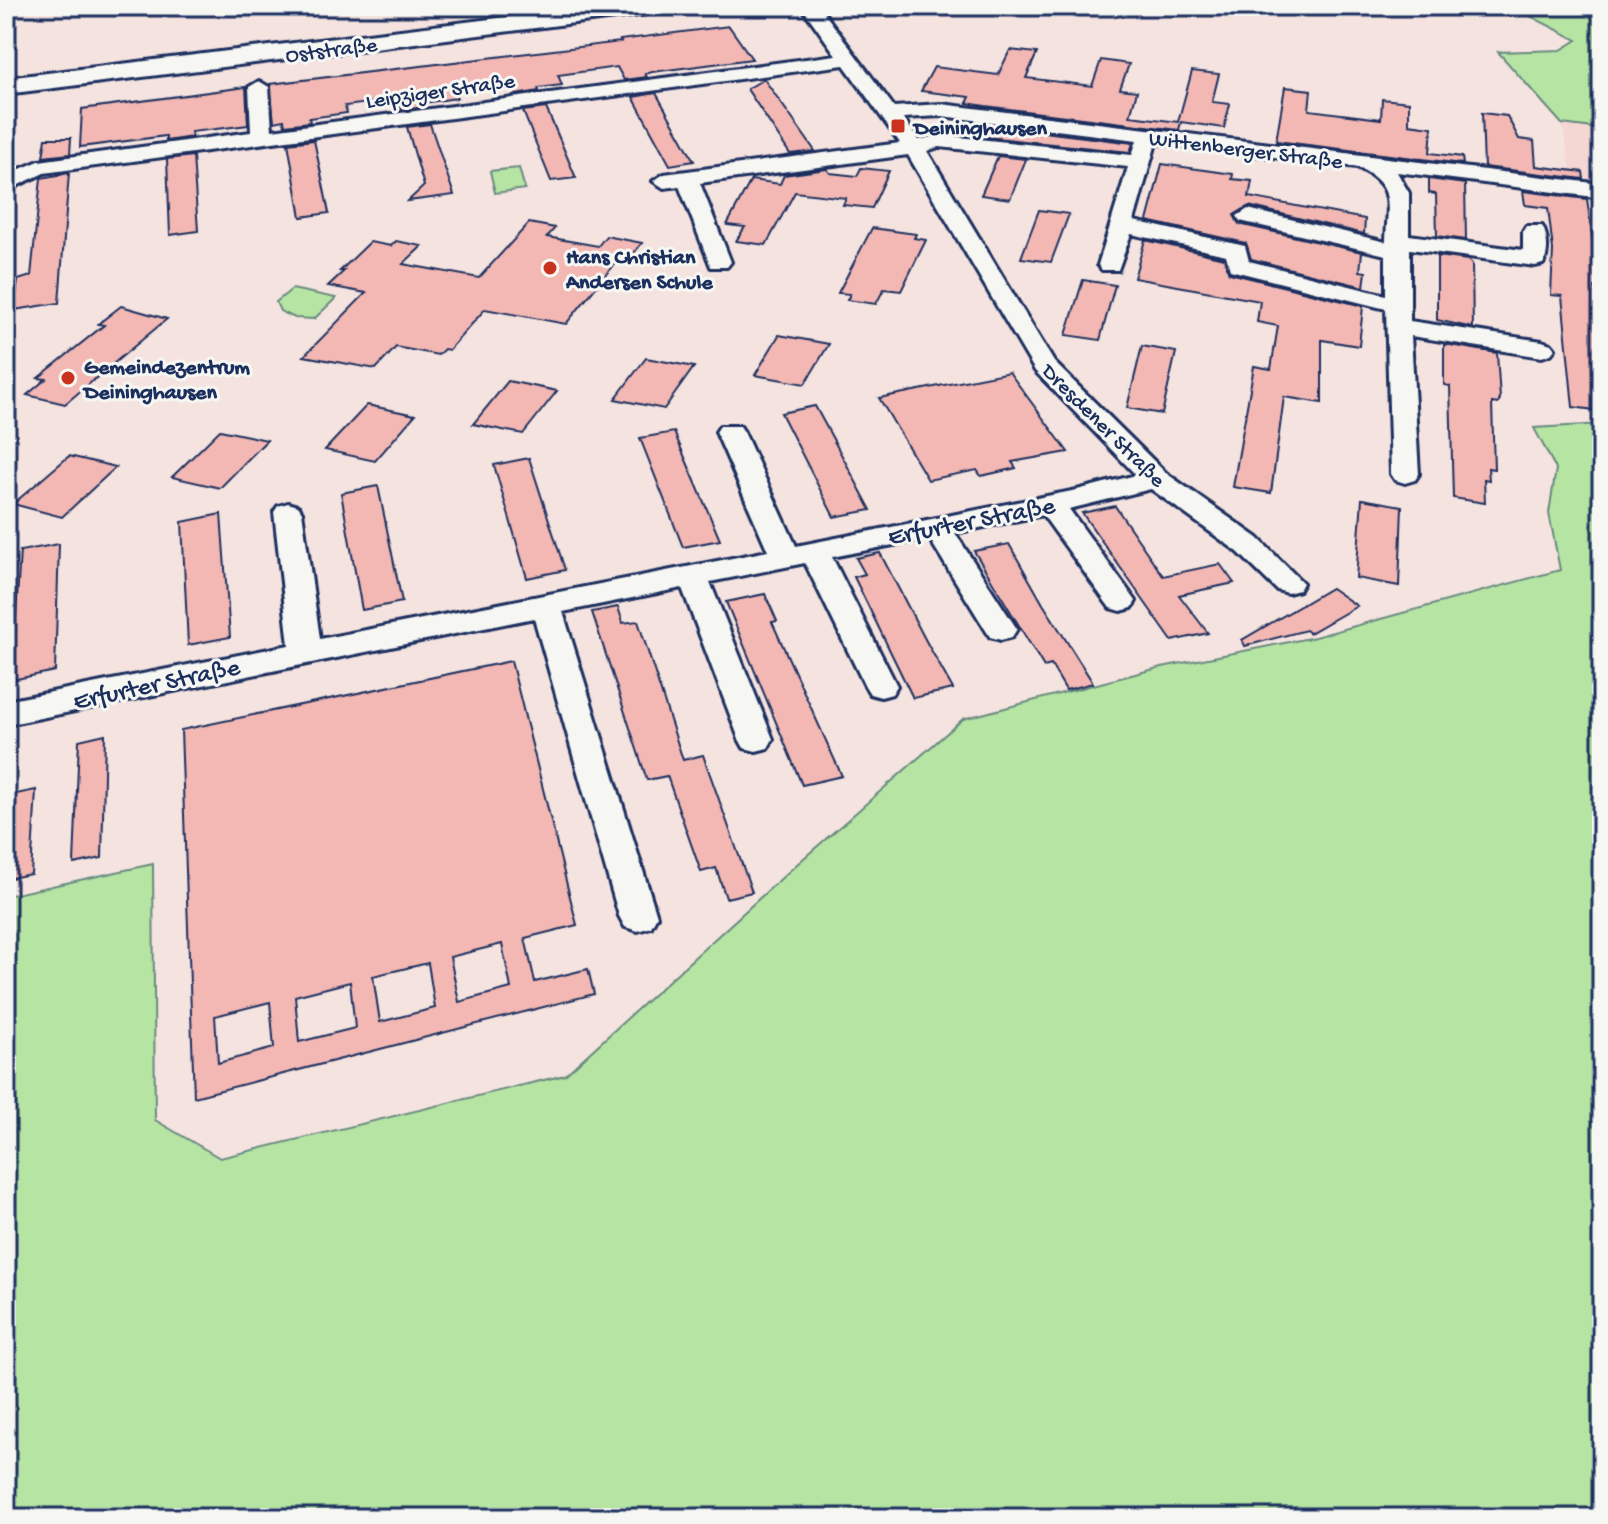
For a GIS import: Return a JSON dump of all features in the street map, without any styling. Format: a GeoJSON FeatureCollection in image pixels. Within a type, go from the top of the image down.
{"type":"FeatureCollection","features":[{"type":"Feature","properties":{"kind":"main road","name":"Oststraße"},"geometry":{"type":"LineString","coordinates":[[6,86],[655,6]]}},
{"type":"Feature","properties":{"kind":"street","name":"Dresdener Straße"},"geometry":{"type":"LineString","coordinates":[[810,6],[913,148],[1044,366],[1156,479],[1248,545],[1288,583]]}},
{"type":"Feature","properties":{"kind":"street","name":"Leipziger Straße"},"geometry":{"type":"LineString","coordinates":[[6,184],[39,167],[847,59]]}},
{"type":"Feature","properties":{"kind":"street"},"geometry":{"type":"LineString","coordinates":[[259,87],[262,137]]}},
{"type":"Feature","properties":{"kind":"street","name":"Wittenberger Straße"},"geometry":{"type":"LineString","coordinates":[[890,113],[941,110],[1602,191]]}},
{"type":"Feature","properties":{"kind":"street"},"geometry":{"type":"LineString","coordinates":[[1110,265],[1148,136]]}},
{"type":"Feature","properties":{"kind":"street"},"geometry":{"type":"LineString","coordinates":[[719,262],[676,180],[951,141],[1140,162]]}},
{"type":"Feature","properties":{"kind":"street"},"geometry":{"type":"LineString","coordinates":[[1361,162],[1387,173],[1395,182],[1398,193],[1398,316],[1405,474]]}},
{"type":"Feature","properties":{"kind":"street"},"geometry":{"type":"LineString","coordinates":[[1248,216],[1397,246],[1537,269],[1534,231]]}},
{"type":"Feature","properties":{"kind":"street"},"geometry":{"type":"LineString","coordinates":[[1122,225],[1237,251],[1238,265],[1398,316],[1542,349]]}},
{"type":"Feature","properties":{"kind":"street"},"geometry":{"type":"LineString","coordinates":[[730,432],[881,686]]}},
{"type":"Feature","properties":{"kind":"street","name":"Erfurter Straße"},"geometry":{"type":"LineString","coordinates":[[6,713],[1050,504],[1156,479]]}},
{"type":"Feature","properties":{"kind":"street"},"geometry":{"type":"LineString","coordinates":[[1050,504],[1121,601]]}},
{"type":"Feature","properties":{"kind":"street"},"geometry":{"type":"LineString","coordinates":[[288,512],[306,651]]}},
{"type":"Feature","properties":{"kind":"street"},"geometry":{"type":"LineString","coordinates":[[936,526],[1001,629]]}},
{"type":"Feature","properties":{"kind":"street"},"geometry":{"type":"LineString","coordinates":[[692,574],[756,739]]}},
{"type":"Feature","properties":{"kind":"street"},"geometry":{"type":"LineString","coordinates":[[546,605],[638,916]]}},
{"type":"Feature","properties":{"kind":"shaded area"},"geometry":{"type":"Polygon","coordinates":[[[1562,124],[1602,129],[1602,187],[1573,180],[1562,124]]]}},
{"type":"Feature","properties":{"kind":"green space"},"geometry":{"type":"Polygon","coordinates":[[[1511,6],[1602,6],[1602,129],[1562,124],[1498,52],[1561,50],[1577,40],[1511,6]]]}},
{"type":"Feature","properties":{"kind":"green space"},"geometry":{"type":"Polygon","coordinates":[[[519,168],[525,189],[495,193],[490,171],[519,168]]]}},
{"type":"Feature","properties":{"kind":"green space"},"geometry":{"type":"Polygon","coordinates":[[[292,289],[336,298],[314,319],[295,318],[280,311],[276,302],[292,289]]]}},
{"type":"Feature","properties":{"kind":"green space"},"geometry":{"type":"Polygon","coordinates":[[[1602,424],[1602,1518],[6,1518],[6,896],[153,864],[155,1120],[220,1158],[565,1075],[796,865],[963,719],[1162,667],[1315,637],[1560,570],[1549,513],[1556,469],[1534,428],[1602,424]]]}},
{"type":"Feature","properties":{"kind":"building"},"geometry":{"type":"Polygon","coordinates":[[[729,26],[752,59],[652,72],[645,74],[647,77],[624,80],[617,67],[558,75],[562,85],[516,95],[512,85],[454,92],[457,98],[423,103],[425,107],[402,110],[399,99],[345,106],[347,113],[309,118],[310,122],[285,125],[284,120],[274,122],[270,84],[729,26]]]}},
{"type":"Feature","properties":{"kind":"building"},"geometry":{"type":"Polygon","coordinates":[[[1010,50],[1037,53],[1026,78],[1092,86],[1101,60],[1129,64],[1120,89],[1137,91],[1130,116],[1178,122],[1192,71],[1219,74],[1212,102],[1230,104],[1224,128],[1181,122],[1179,130],[985,106],[967,103],[970,97],[921,91],[934,67],[998,75],[1010,50]]]}},
{"type":"Feature","properties":{"kind":"building"},"geometry":{"type":"Polygon","coordinates":[[[764,79],[815,151],[790,154],[747,89],[764,79]]]}},
{"type":"Feature","properties":{"kind":"building"},"geometry":{"type":"Polygon","coordinates":[[[246,87],[248,125],[191,132],[192,137],[166,141],[166,136],[80,147],[82,109],[246,87]]]}},
{"type":"Feature","properties":{"kind":"building"},"geometry":{"type":"Polygon","coordinates":[[[1285,87],[1311,90],[1309,110],[1381,119],[1382,99],[1409,102],[1409,124],[1432,127],[1430,153],[1462,157],[1463,164],[1276,141],[1285,87]]]}},
{"type":"Feature","properties":{"kind":"building"},"geometry":{"type":"Polygon","coordinates":[[[656,93],[694,161],[670,165],[633,97],[656,93]]]}},
{"type":"Feature","properties":{"kind":"building"},"geometry":{"type":"Polygon","coordinates":[[[546,108],[576,178],[551,181],[523,111],[546,108]]]}},
{"type":"Feature","properties":{"kind":"building"},"geometry":{"type":"Polygon","coordinates":[[[1482,113],[1507,116],[1519,139],[1534,141],[1536,166],[1583,172],[1584,179],[1484,167],[1482,113]]]}},
{"type":"Feature","properties":{"kind":"building"},"geometry":{"type":"Polygon","coordinates":[[[430,124],[454,195],[408,201],[424,186],[407,127],[430,124]]]}},
{"type":"Feature","properties":{"kind":"building"},"geometry":{"type":"Polygon","coordinates":[[[978,124],[1133,143],[1130,152],[977,136],[973,134],[978,124]]]}},
{"type":"Feature","properties":{"kind":"building"},"geometry":{"type":"Polygon","coordinates":[[[46,138],[71,138],[70,154],[43,157],[46,138]]]}},
{"type":"Feature","properties":{"kind":"building"},"geometry":{"type":"Polygon","coordinates":[[[314,140],[329,213],[301,217],[288,143],[314,140]]]}},
{"type":"Feature","properties":{"kind":"building"},"geometry":{"type":"Polygon","coordinates":[[[193,156],[198,231],[170,235],[167,159],[193,156]]]}},
{"type":"Feature","properties":{"kind":"building"},"geometry":{"type":"Polygon","coordinates":[[[998,156],[1026,159],[1010,199],[981,195],[998,156]]]}},
{"type":"Feature","properties":{"kind":"building"},"geometry":{"type":"Polygon","coordinates":[[[1162,164],[1233,174],[1232,179],[1252,181],[1249,197],[1365,219],[1364,234],[1249,206],[1234,215],[1239,224],[1362,252],[1360,271],[1366,272],[1364,287],[1251,259],[1246,243],[1147,221],[1162,164]]]}},
{"type":"Feature","properties":{"kind":"building"},"geometry":{"type":"Polygon","coordinates":[[[861,168],[889,171],[872,208],[843,205],[846,198],[795,192],[766,245],[736,241],[745,227],[727,225],[751,180],[780,184],[784,175],[827,169],[830,173],[857,176],[861,168]]]}},
{"type":"Feature","properties":{"kind":"building"},"geometry":{"type":"Polygon","coordinates":[[[69,173],[59,303],[14,310],[18,280],[31,276],[41,178],[69,173]]]}},
{"type":"Feature","properties":{"kind":"building"},"geometry":{"type":"Polygon","coordinates":[[[1429,179],[1465,184],[1466,240],[1437,236],[1436,194],[1429,193],[1429,179]]]}},
{"type":"Feature","properties":{"kind":"building"},"geometry":{"type":"Polygon","coordinates":[[[1523,191],[1587,199],[1599,288],[1595,287],[1602,353],[1602,411],[1573,407],[1562,296],[1551,295],[1553,250],[1548,208],[1525,205],[1523,191]]]}},
{"type":"Feature","properties":{"kind":"building"},"geometry":{"type":"Polygon","coordinates":[[[1039,210],[1069,214],[1051,262],[1021,258],[1039,210]]]}},
{"type":"Feature","properties":{"kind":"building"},"geometry":{"type":"Polygon","coordinates":[[[529,223],[555,228],[547,237],[598,246],[606,236],[642,243],[627,262],[618,260],[566,324],[485,309],[449,350],[444,349],[438,355],[396,347],[376,369],[304,356],[366,293],[328,286],[370,242],[391,246],[396,241],[422,246],[403,264],[479,278],[529,223]]]}},
{"type":"Feature","properties":{"kind":"building"},"geometry":{"type":"Polygon","coordinates":[[[872,228],[916,234],[914,238],[926,240],[901,291],[884,289],[876,304],[847,300],[850,294],[838,293],[872,228]]]}},
{"type":"Feature","properties":{"kind":"building"},"geometry":{"type":"Polygon","coordinates":[[[1145,240],[1224,258],[1229,273],[1363,306],[1359,346],[1322,340],[1322,403],[1284,397],[1271,493],[1233,487],[1254,366],[1271,369],[1278,326],[1257,322],[1260,301],[1134,278],[1145,240]]]}},
{"type":"Feature","properties":{"kind":"building"},"geometry":{"type":"Polygon","coordinates":[[[1437,256],[1468,260],[1472,264],[1473,328],[1437,320],[1437,256]]]}},
{"type":"Feature","properties":{"kind":"building"},"geometry":{"type":"Polygon","coordinates":[[[1083,280],[1115,285],[1100,340],[1066,335],[1083,280]]]}},
{"type":"Feature","properties":{"kind":"building"},"geometry":{"type":"Polygon","coordinates":[[[121,306],[167,319],[65,404],[27,395],[46,379],[38,378],[104,325],[98,324],[121,306]]]}},
{"type":"Feature","properties":{"kind":"building"},"geometry":{"type":"Polygon","coordinates":[[[779,335],[829,344],[805,384],[755,375],[779,335]]]}},
{"type":"Feature","properties":{"kind":"building"},"geometry":{"type":"Polygon","coordinates":[[[1444,344],[1497,353],[1500,399],[1498,404],[1492,403],[1494,469],[1488,468],[1489,480],[1484,479],[1485,503],[1453,498],[1450,386],[1444,385],[1444,344]]]}},
{"type":"Feature","properties":{"kind":"building"},"geometry":{"type":"Polygon","coordinates":[[[1142,346],[1176,352],[1162,414],[1127,408],[1142,346]]]}},
{"type":"Feature","properties":{"kind":"building"},"geometry":{"type":"Polygon","coordinates":[[[646,358],[694,367],[664,409],[615,399],[646,358]]]}},
{"type":"Feature","properties":{"kind":"building"},"geometry":{"type":"Polygon","coordinates":[[[1009,372],[1068,452],[1012,462],[1016,468],[981,476],[977,470],[928,480],[879,398],[1009,372]]]}},
{"type":"Feature","properties":{"kind":"building"},"geometry":{"type":"Polygon","coordinates":[[[508,381],[557,391],[523,434],[473,424],[508,381]]]}},
{"type":"Feature","properties":{"kind":"building"},"geometry":{"type":"Polygon","coordinates":[[[367,405],[415,415],[375,461],[325,450],[367,405]]]}},
{"type":"Feature","properties":{"kind":"building"},"geometry":{"type":"Polygon","coordinates":[[[815,406],[871,510],[834,517],[781,413],[815,406]]]}},
{"type":"Feature","properties":{"kind":"building"},"geometry":{"type":"Polygon","coordinates":[[[220,430],[267,440],[220,488],[172,477],[220,430]]]}},
{"type":"Feature","properties":{"kind":"building"},"geometry":{"type":"Polygon","coordinates":[[[674,432],[720,540],[683,547],[640,438],[674,432]]]}},
{"type":"Feature","properties":{"kind":"building"},"geometry":{"type":"Polygon","coordinates":[[[69,456],[116,467],[62,517],[13,504],[69,456]]]}},
{"type":"Feature","properties":{"kind":"building"},"geometry":{"type":"Polygon","coordinates":[[[529,458],[565,570],[527,578],[494,465],[529,458]]]}},
{"type":"Feature","properties":{"kind":"building"},"geometry":{"type":"Polygon","coordinates":[[[378,486],[402,602],[362,610],[341,493],[378,486]]]}},
{"type":"Feature","properties":{"kind":"building"},"geometry":{"type":"Polygon","coordinates":[[[1362,499],[1402,506],[1399,586],[1356,578],[1362,499]]]}},
{"type":"Feature","properties":{"kind":"building"},"geometry":{"type":"Polygon","coordinates":[[[1115,506],[1163,576],[1220,564],[1234,583],[1179,595],[1208,633],[1172,641],[1082,513],[1115,506]]]}},
{"type":"Feature","properties":{"kind":"building"},"geometry":{"type":"Polygon","coordinates":[[[221,514],[230,637],[188,645],[182,522],[221,514]]]}},
{"type":"Feature","properties":{"kind":"building"},"geometry":{"type":"Polygon","coordinates":[[[59,544],[55,671],[12,680],[20,551],[59,544]]]}},
{"type":"Feature","properties":{"kind":"building"},"geometry":{"type":"Polygon","coordinates":[[[1009,544],[1093,683],[1066,690],[1051,665],[1044,667],[974,551],[1009,544]]]}},
{"type":"Feature","properties":{"kind":"building"},"geometry":{"type":"Polygon","coordinates":[[[880,553],[953,689],[913,698],[854,577],[865,574],[856,558],[880,553]]]}},
{"type":"Feature","properties":{"kind":"building"},"geometry":{"type":"Polygon","coordinates":[[[1331,588],[1357,606],[1310,633],[1306,630],[1245,646],[1242,640],[1331,588]]]}},
{"type":"Feature","properties":{"kind":"building"},"geometry":{"type":"Polygon","coordinates":[[[765,594],[777,621],[772,622],[842,776],[802,785],[726,602],[765,594]]]}},
{"type":"Feature","properties":{"kind":"building"},"geometry":{"type":"Polygon","coordinates":[[[618,607],[623,623],[638,621],[683,760],[703,755],[752,892],[726,898],[716,868],[701,872],[667,776],[647,780],[592,612],[618,607]]]}},
{"type":"Feature","properties":{"kind":"building"},"geometry":{"type":"Polygon","coordinates":[[[511,661],[577,925],[525,938],[535,982],[588,969],[594,994],[194,1097],[181,730],[511,661]],[[502,944],[450,957],[459,1002],[511,988],[502,944]],[[428,963],[373,976],[380,1022],[435,1008],[428,963]],[[350,982],[295,996],[299,1042],[355,1028],[350,982]],[[270,1002],[215,1016],[218,1063],[274,1048],[270,1002]]]}},
{"type":"Feature","properties":{"kind":"building"},"geometry":{"type":"Polygon","coordinates":[[[105,734],[102,858],[74,864],[79,740],[105,734]]]}},
{"type":"Feature","properties":{"kind":"building"},"geometry":{"type":"Polygon","coordinates":[[[36,790],[31,874],[6,879],[6,796],[36,790]]]}},
{"type":"Feature","properties":{"kind":"place","name":"Deininghausen"},"geometry":{"type":"Point","coordinates":[898,126]}},
{"type":"Feature","properties":{"kind":"place","name":"Hans Christian Andersen Schule"},"geometry":{"type":"Point","coordinates":[550,268]}},
{"type":"Feature","properties":{"kind":"place","name":"Gemeindezentrum Deininghausen"},"geometry":{"type":"Point","coordinates":[68,378]}}]}
